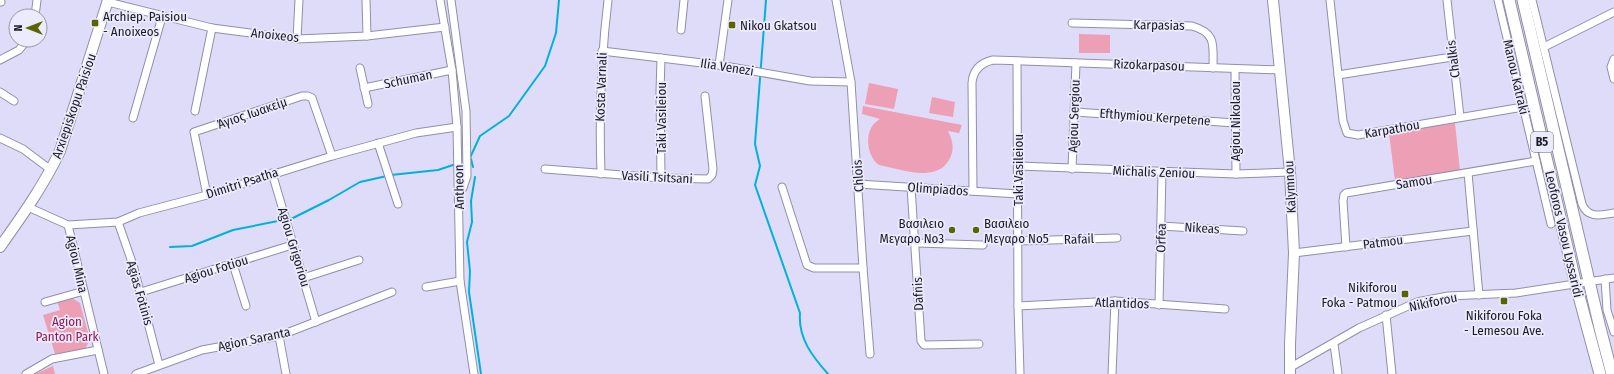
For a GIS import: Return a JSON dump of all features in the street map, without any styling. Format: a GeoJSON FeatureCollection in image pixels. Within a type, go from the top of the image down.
{"type":"FeatureCollection","features":[{"type":"Feature","properties":{"kind":"main road","name":"Leoforos Vasou Lyssaridi"},"geometry":{"type":"LineString","coordinates":[[1509,0],[1576,285],[1600,374]]}},
{"type":"Feature","properties":{"kind":"main road","name":"Leoforos Vasou Lyssaridi"},"geometry":{"type":"LineString","coordinates":[[1523,0],[1612,374]]}},
{"type":"Feature","properties":{"kind":"street"},"geometry":{"type":"LineString","coordinates":[[297,39],[299,0]]}},
{"type":"Feature","properties":{"kind":"street"},"geometry":{"type":"LineString","coordinates":[[366,0],[368,36]]}},
{"type":"Feature","properties":{"kind":"street","name":"Antheon"},"geometry":{"type":"LineString","coordinates":[[440,0],[452,70],[457,127],[460,282],[474,374]]}},
{"type":"Feature","properties":{"kind":"street"},"geometry":{"type":"LineString","coordinates":[[450,0],[466,112],[467,176],[463,188]]}},
{"type":"Feature","properties":{"kind":"street","name":"Kosta Varnali"},"geometry":{"type":"LineString","coordinates":[[601,174],[600,140],[602,51],[608,0]]}},
{"type":"Feature","properties":{"kind":"street"},"geometry":{"type":"LineString","coordinates":[[681,30],[684,0]]}},
{"type":"Feature","properties":{"kind":"street"},"geometry":{"type":"LineString","coordinates":[[719,65],[728,0]]}},
{"type":"Feature","properties":{"kind":"street","name":"Chlois"},"geometry":{"type":"LineString","coordinates":[[836,0],[851,82],[870,354]]}},
{"type":"Feature","properties":{"kind":"street","name":"Kalymnou"},"geometry":{"type":"LineString","coordinates":[[1273,0],[1290,172],[1294,253],[1290,371]]}},
{"type":"Feature","properties":{"kind":"street","name":"Karpathou"},"geometry":{"type":"LineString","coordinates":[[1330,0],[1344,128],[1347,133],[1351,135],[1523,107]]}},
{"type":"Feature","properties":{"kind":"street","name":"Chalkis"},"geometry":{"type":"LineString","coordinates":[[1447,0],[1452,56],[1460,117]]}},
{"type":"Feature","properties":{"kind":"street","name":"Manou Katraki"},"geometry":{"type":"LineString","coordinates":[[1498,0],[1551,224]]}},
{"type":"Feature","properties":{"kind":"street","name":"Anoixeos"},"geometry":{"type":"LineString","coordinates":[[108,1],[162,17],[212,28],[297,39],[368,36],[444,27]]}},
{"type":"Feature","properties":{"kind":"street","name":"Arxiepiskopu Paisiou"},"geometry":{"type":"LineString","coordinates":[[0,247],[28,207],[51,170],[68,132],[108,1]]}},
{"type":"Feature","properties":{"kind":"street"},"geometry":{"type":"LineString","coordinates":[[1535,2],[1544,47],[1584,209],[1590,214],[1595,215],[1614,213]]}},
{"type":"Feature","properties":{"kind":"street"},"geometry":{"type":"LineString","coordinates":[[1544,47],[1614,12]]}},
{"type":"Feature","properties":{"kind":"street"},"geometry":{"type":"LineString","coordinates":[[133,118],[162,17]]}},
{"type":"Feature","properties":{"kind":"street","name":"Karpasias"},"geometry":{"type":"LineString","coordinates":[[1072,23],[1192,26],[1202,29],[1212,39],[1212,68]]}},
{"type":"Feature","properties":{"kind":"street"},"geometry":{"type":"LineString","coordinates":[[195,111],[212,28]]}},
{"type":"Feature","properties":{"kind":"street"},"geometry":{"type":"LineString","coordinates":[[0,60],[21,48]]}},
{"type":"Feature","properties":{"kind":"street","name":"Ilia Venezi"},"geometry":{"type":"LineString","coordinates":[[602,51],[719,65],[810,81],[851,82]]}},
{"type":"Feature","properties":{"kind":"street"},"geometry":{"type":"LineString","coordinates":[[1338,76],[1452,56]]}},
{"type":"Feature","properties":{"kind":"street","name":"Taki Vasileiou"},"geometry":{"type":"LineString","coordinates":[[661,58],[661,178]]}},
{"type":"Feature","properties":{"kind":"street"},"geometry":{"type":"LineString","coordinates":[[1614,59],[1612,67],[1614,78]]}},
{"type":"Feature","properties":{"kind":"street","name":"Rizokarpasou"},"geometry":{"type":"LineString","coordinates":[[973,191],[972,83],[974,73],[979,66],[989,60],[1281,70]]}},
{"type":"Feature","properties":{"kind":"street","name":"Taki Vasileiou"},"geometry":{"type":"LineString","coordinates":[[1017,61],[1018,306],[1020,374]]}},
{"type":"Feature","properties":{"kind":"street","name":"Agiou Sergiou"},"geometry":{"type":"LineString","coordinates":[[1072,169],[1076,63]]}},
{"type":"Feature","properties":{"kind":"street"},"geometry":{"type":"LineString","coordinates":[[360,68],[368,104]]}},
{"type":"Feature","properties":{"kind":"street","name":"Agiou Nikolaou"},"geometry":{"type":"LineString","coordinates":[[1235,69],[1236,174]]}},
{"type":"Feature","properties":{"kind":"street","name":"Schuman"},"geometry":{"type":"LineString","coordinates":[[364,88],[452,70]]}},
{"type":"Feature","properties":{"kind":"street"},"geometry":{"type":"LineString","coordinates":[[0,92],[14,101]]}},
{"type":"Feature","properties":{"kind":"street","name":"Άγιος Ιωακείμ"},"geometry":{"type":"LineString","coordinates":[[207,195],[194,132],[302,96],[312,98],[332,156]]}},
{"type":"Feature","properties":{"kind":"street","name":"Vasili Tsitsani"},"geometry":{"type":"LineString","coordinates":[[545,169],[704,180],[712,175],[713,169],[704,96]]}},
{"type":"Feature","properties":{"kind":"street","name":"Efthymiou Kerpetene"},"geometry":{"type":"LineString","coordinates":[[1075,112],[1235,123]]}},
{"type":"Feature","properties":{"kind":"street","name":"Dimitri Psatha"},"geometry":{"type":"LineString","coordinates":[[28,207],[68,225],[118,222],[139,213],[207,195],[272,173],[378,143],[416,133],[457,127]]}},
{"type":"Feature","properties":{"kind":"street"},"geometry":{"type":"LineString","coordinates":[[1,140],[23,149],[51,170]]}},
{"type":"Feature","properties":{"kind":"street"},"geometry":{"type":"LineString","coordinates":[[378,143],[398,204]]}},
{"type":"Feature","properties":{"kind":"street","name":"Samou"},"geometry":{"type":"LineString","coordinates":[[1346,247],[1343,201],[1344,194],[1346,193],[1536,161]]}},
{"type":"Feature","properties":{"kind":"street","name":"Michalis Zeniou"},"geometry":{"type":"LineString","coordinates":[[1018,166],[1236,174],[1290,172]]}},
{"type":"Feature","properties":{"kind":"street","name":"Orfea"},"geometry":{"type":"LineString","coordinates":[[1159,305],[1162,172]]}},
{"type":"Feature","properties":{"kind":"street","name":"Agiou Grigoriou"},"geometry":{"type":"LineString","coordinates":[[272,173],[292,245],[316,322]]}},
{"type":"Feature","properties":{"kind":"street"},"geometry":{"type":"LineString","coordinates":[[1468,173],[1480,295]]}},
{"type":"Feature","properties":{"kind":"street","name":"Olimpiados"},"geometry":{"type":"LineString","coordinates":[[858,184],[1018,194]]}},
{"type":"Feature","properties":{"kind":"street"},"geometry":{"type":"LineString","coordinates":[[782,187],[807,265],[814,268],[863,268]]}},
{"type":"Feature","properties":{"kind":"street","name":"Dafnis"},"geometry":{"type":"LineString","coordinates":[[911,187],[916,243],[921,341],[924,345],[979,344]]}},
{"type":"Feature","properties":{"kind":"street","name":"Agias Fotinis"},"geometry":{"type":"LineString","coordinates":[[118,222],[140,292],[159,365]]}},
{"type":"Feature","properties":{"kind":"street","name":"Agiou Mina"},"geometry":{"type":"LineString","coordinates":[[68,225],[104,374]]}},
{"type":"Feature","properties":{"kind":"street","name":"Nikeas"},"geometry":{"type":"LineString","coordinates":[[1161,226],[1242,231]]}},
{"type":"Feature","properties":{"kind":"street","name":"Patmou"},"geometry":{"type":"LineString","coordinates":[[1294,253],[1473,231]]}},
{"type":"Feature","properties":{"kind":"street","name":"Rafail"},"geometry":{"type":"LineString","coordinates":[[1018,241],[1117,238]]}},
{"type":"Feature","properties":{"kind":"street"},"geometry":{"type":"LineString","coordinates":[[916,243],[983,245]]}},
{"type":"Feature","properties":{"kind":"street","name":"Agiou Fotiou"},"geometry":{"type":"LineString","coordinates":[[140,292],[292,245]]}},
{"type":"Feature","properties":{"kind":"street"},"geometry":{"type":"LineString","coordinates":[[303,278],[358,260]]}},
{"type":"Feature","properties":{"kind":"street"},"geometry":{"type":"LineString","coordinates":[[233,264],[246,306]]}},
{"type":"Feature","properties":{"kind":"street","name":"Nikiforou"},"geometry":{"type":"LineString","coordinates":[[1290,371],[1359,328],[1417,302],[1448,296],[1516,292],[1576,285],[1614,278]]}},
{"type":"Feature","properties":{"kind":"street"},"geometry":{"type":"LineString","coordinates":[[1605,279],[1607,310],[1614,332]]}},
{"type":"Feature","properties":{"kind":"street"},"geometry":{"type":"LineString","coordinates":[[426,287],[460,282]]}},
{"type":"Feature","properties":{"kind":"street"},"geometry":{"type":"LineString","coordinates":[[45,302],[84,291]]}},
{"type":"Feature","properties":{"kind":"street","name":"Agion Saranta"},"geometry":{"type":"LineString","coordinates":[[136,374],[202,350],[279,336],[392,292]]}},
{"type":"Feature","properties":{"kind":"street"},"geometry":{"type":"LineString","coordinates":[[1112,374],[1115,301]]}},
{"type":"Feature","properties":{"kind":"street","name":"Atlantidos"},"geometry":{"type":"LineString","coordinates":[[1018,306],[1115,301],[1225,309]]}},
{"type":"Feature","properties":{"kind":"street"},"geometry":{"type":"LineString","coordinates":[[1386,315],[1392,374]]}},
{"type":"Feature","properties":{"kind":"street"},"geometry":{"type":"LineString","coordinates":[[279,336],[286,374]]}},
{"type":"Feature","properties":{"kind":"street"},"geometry":{"type":"LineString","coordinates":[[1334,344],[1338,374]]}},
{"type":"Feature","properties":{"kind":"street"},"geometry":{"type":"LineString","coordinates":[[26,374],[52,359],[98,350]]}},
{"type":"Feature","properties":{"kind":"green space"},"geometry":{"type":"Polygon","coordinates":[[[1079,34],[1110,35],[1110,53],[1079,53],[1079,34]]]}},
{"type":"Feature","properties":{"kind":"green space"},"geometry":{"type":"Polygon","coordinates":[[[869,83],[898,89],[894,109],[865,104],[869,83]]]}},
{"type":"Feature","properties":{"kind":"green space"},"geometry":{"type":"Polygon","coordinates":[[[932,97],[955,102],[953,117],[929,113],[932,97]]]}},
{"type":"Feature","properties":{"kind":"green space"},"geometry":{"type":"Polygon","coordinates":[[[863,106],[962,125],[959,133],[948,131],[953,146],[949,160],[943,167],[936,171],[927,173],[917,173],[879,165],[870,153],[868,138],[872,127],[880,119],[862,114],[863,106]]]}},
{"type":"Feature","properties":{"kind":"green space"},"geometry":{"type":"Polygon","coordinates":[[[1455,123],[1460,171],[1395,181],[1389,133],[1455,123]]]}},
{"type":"Feature","properties":{"kind":"green space","name":"Agion Panton Park"},"geometry":{"type":"Polygon","coordinates":[[[72,298],[80,303],[90,340],[85,349],[55,354],[43,315],[60,310],[57,301],[72,298]]]}},
{"type":"Feature","properties":{"kind":"green space"},"geometry":{"type":"Polygon","coordinates":[[[53,366],[55,374],[35,374],[53,366]]]}},
{"type":"Feature","properties":{"kind":"waterway"},"geometry":{"type":"LineString","coordinates":[[469,160],[480,136],[509,116],[545,66],[556,33],[559,0]]}},
{"type":"Feature","properties":{"kind":"waterway"},"geometry":{"type":"LineString","coordinates":[[766,0],[755,144],[760,166],[755,185],[800,313],[801,331],[804,339],[807,346],[828,374]]}},
{"type":"Feature","properties":{"kind":"waterway"},"geometry":{"type":"LineString","coordinates":[[471,159],[473,167]]}},
{"type":"Feature","properties":{"kind":"waterway"},"geometry":{"type":"LineString","coordinates":[[391,175],[438,170],[456,164]]}},
{"type":"Feature","properties":{"kind":"waterway"},"geometry":{"type":"LineString","coordinates":[[170,247],[192,246],[233,230],[293,218],[360,182],[387,176]]}},
{"type":"Feature","properties":{"kind":"waterway"},"geometry":{"type":"LineString","coordinates":[[475,177],[471,201],[472,222],[467,242],[470,271],[469,292],[481,374]]}},
{"type":"Feature","properties":{"kind":"place","name":"Archiep. Paisiou - Anoixeos"},"geometry":{"type":"Point","coordinates":[95,23]}},
{"type":"Feature","properties":{"kind":"place","name":"Nikou Gkatsou"},"geometry":{"type":"Point","coordinates":[732,25]}},
{"type":"Feature","properties":{"kind":"place","name":"Βασιλειο Μεγαρο Νο3"},"geometry":{"type":"Point","coordinates":[952,230]}},
{"type":"Feature","properties":{"kind":"place","name":"Βασιλειο Μεγαρο Νο5"},"geometry":{"type":"Point","coordinates":[976,230]}},
{"type":"Feature","properties":{"kind":"place","name":"Nikiforou Foka - Patmou"},"geometry":{"type":"Point","coordinates":[1405,294]}},
{"type":"Feature","properties":{"kind":"place","name":"Nikiforou Foka - Lemesou Ave."},"geometry":{"type":"Point","coordinates":[1504,301]}}]}
